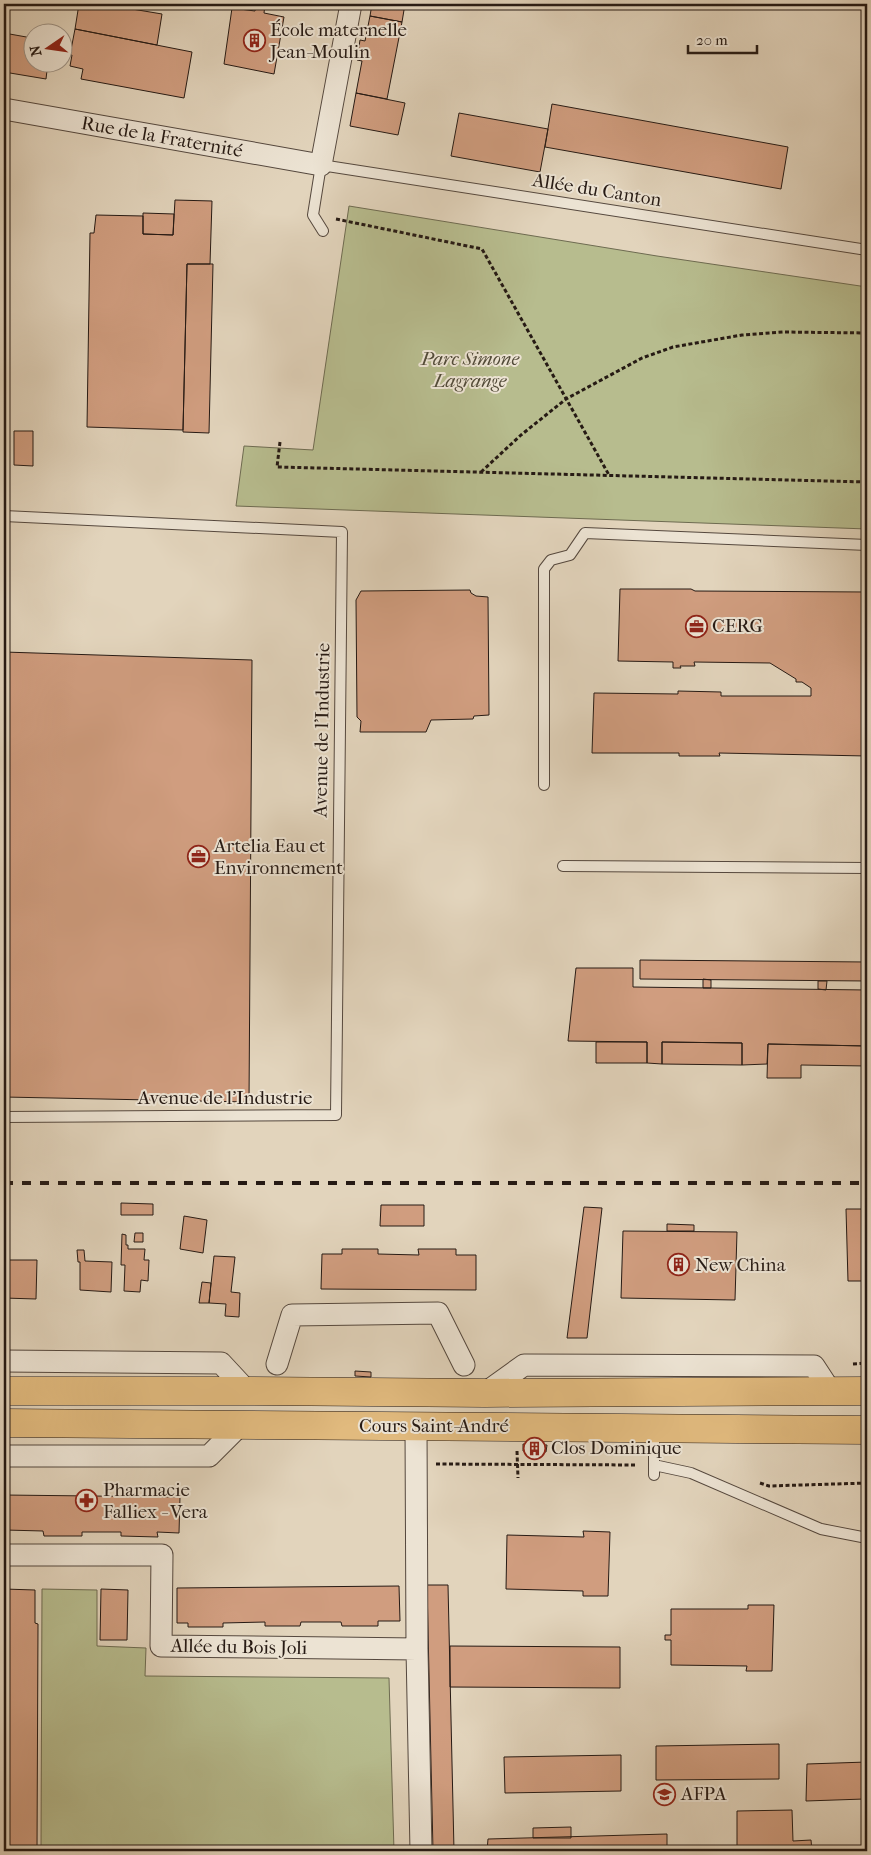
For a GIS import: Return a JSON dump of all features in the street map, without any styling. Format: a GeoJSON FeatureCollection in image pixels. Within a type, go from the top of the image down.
{"type":"FeatureCollection","features":[{"type":"Feature","properties":{"kind":"main road","name":"Cours Saint-André"},"geometry":{"type":"LineString","coordinates":[[4,1391],[485,1393],[867,1391]]}},
{"type":"Feature","properties":{"kind":"main road","name":"Cours Saint-André"},"geometry":{"type":"LineString","coordinates":[[4,1423],[867,1430]]}},
{"type":"Feature","properties":{"kind":"street"},"geometry":{"type":"LineString","coordinates":[[321,165],[351,4]]}},
{"type":"Feature","properties":{"kind":"street","name":"Rue de la Fraternité"},"geometry":{"type":"LineString","coordinates":[[4,110],[321,165]]}},
{"type":"Feature","properties":{"kind":"street"},"geometry":{"type":"LineString","coordinates":[[277,1364],[292,1315],[438,1313],[464,1364]]}},
{"type":"Feature","properties":{"kind":"street"},"geometry":{"type":"LineString","coordinates":[[8,1365],[221,1364],[247,1391]]}},
{"type":"Feature","properties":{"kind":"street","name":"Cours Saint-André"},"geometry":{"type":"LineString","coordinates":[[485,1393],[524,1365],[814,1366],[831,1392]]}},
{"type":"Feature","properties":{"kind":"street"},"geometry":{"type":"LineString","coordinates":[[4,1456],[209,1456],[241,1424]]}},
{"type":"Feature","properties":{"kind":"street"},"geometry":{"type":"LineString","coordinates":[[416,1426],[417,1649],[421,1851]]}},
{"type":"Feature","properties":{"kind":"street","name":"Allée du Bois Joli"},"geometry":{"type":"LineString","coordinates":[[4,1555],[162,1555],[161,1646],[417,1649]]}},
{"type":"Feature","properties":{"kind":"lane"},"geometry":{"type":"LineString","coordinates":[[321,165],[313,215],[323,231]]}},
{"type":"Feature","properties":{"kind":"lane","name":"Allée du Canton"},"geometry":{"type":"LineString","coordinates":[[321,165],[867,250]]}},
{"type":"Feature","properties":{"kind":"lane","name":"Avenue de l'Industrie"},"geometry":{"type":"LineString","coordinates":[[4,516],[342,532],[336,1115],[4,1117]]}},
{"type":"Feature","properties":{"kind":"lane"},"geometry":{"type":"LineString","coordinates":[[544,785],[544,570],[551,560],[570,555],[585,533],[867,545]]}},
{"type":"Feature","properties":{"kind":"lane"},"geometry":{"type":"LineString","coordinates":[[563,866],[867,868]]}},
{"type":"Feature","properties":{"kind":"lane"},"geometry":{"type":"LineString","coordinates":[[654,1427],[654,1470],[691,1473],[821,1529],[867,1538]]}},
{"type":"Feature","properties":{"kind":"path"},"geometry":{"type":"LineString","coordinates":[[330,218],[482,249],[610,476]]}},
{"type":"Feature","properties":{"kind":"path"},"geometry":{"type":"LineString","coordinates":[[481,472],[521,435],[566,399],[642,358],[673,347],[724,338],[783,332],[867,334]]}},
{"type":"Feature","properties":{"kind":"path"},"geometry":{"type":"LineString","coordinates":[[280,442],[277,467],[867,482]]}},
{"type":"Feature","properties":{"kind":"path"},"geometry":{"type":"LineString","coordinates":[[517,1448],[518,1478]]}},
{"type":"Feature","properties":{"kind":"green space","name":"Parc Simone Lagrange"},"geometry":{"type":"Polygon","coordinates":[[[349,206],[657,256],[867,287],[867,529],[236,506],[244,446],[313,450],[349,206]]]}},
{"type":"Feature","properties":{"kind":"green space"},"geometry":{"type":"Polygon","coordinates":[[[42,1589],[97,1590],[97,1646],[146,1648],[145,1676],[389,1678],[394,1851],[314,1851],[314,1849],[41,1849],[42,1589]]]}},
{"type":"Feature","properties":{"kind":"building"},"geometry":{"type":"Polygon","coordinates":[[[79,4],[102,4],[162,14],[157,45],[75,29],[79,4]]]}},
{"type":"Feature","properties":{"kind":"building","name":"École maternelle Jean-Moulin"},"geometry":{"type":"Polygon","coordinates":[[[256,4],[265,4],[264,13],[284,17],[274,74],[224,64],[232,8],[255,11],[256,4]]]}},
{"type":"Feature","properties":{"kind":"building"},"geometry":{"type":"Polygon","coordinates":[[[372,4],[405,4],[402,22],[370,16],[372,4]]]}},
{"type":"Feature","properties":{"kind":"building"},"geometry":{"type":"Polygon","coordinates":[[[370,16],[402,22],[387,99],[356,93],[362,61],[357,60],[360,40],[365,41],[370,16]]]}},
{"type":"Feature","properties":{"kind":"building"},"geometry":{"type":"Polygon","coordinates":[[[75,29],[192,52],[184,98],[81,79],[83,69],[72,66],[72,45],[75,29]]]}},
{"type":"Feature","properties":{"kind":"building"},"geometry":{"type":"Polygon","coordinates":[[[4,33],[22,36],[22,72],[47,72],[46,79],[4,72],[4,33]]]}},
{"type":"Feature","properties":{"kind":"building"},"geometry":{"type":"Polygon","coordinates":[[[356,93],[405,103],[398,135],[350,126],[356,93]]]}},
{"type":"Feature","properties":{"kind":"building"},"geometry":{"type":"Polygon","coordinates":[[[552,104],[788,147],[781,189],[545,147],[552,104]]]}},
{"type":"Feature","properties":{"kind":"building"},"geometry":{"type":"Polygon","coordinates":[[[459,113],[548,129],[540,172],[451,156],[459,113]]]}},
{"type":"Feature","properties":{"kind":"building"},"geometry":{"type":"Polygon","coordinates":[[[175,200],[212,201],[210,264],[187,264],[183,430],[87,427],[90,233],[94,233],[96,215],[143,216],[143,234],[173,235],[175,200]]]}},
{"type":"Feature","properties":{"kind":"building"},"geometry":{"type":"Polygon","coordinates":[[[143,213],[174,214],[173,235],[143,234],[143,213]]]}},
{"type":"Feature","properties":{"kind":"building"},"geometry":{"type":"Polygon","coordinates":[[[187,264],[213,264],[209,433],[183,432],[187,264]]]}},
{"type":"Feature","properties":{"kind":"building"},"geometry":{"type":"Polygon","coordinates":[[[14,431],[33,431],[33,466],[14,465],[14,431]]]}},
{"type":"Feature","properties":{"kind":"building"},"geometry":{"type":"Polygon","coordinates":[[[620,589],[867,592],[867,756],[719,753],[720,756],[679,756],[679,753],[592,753],[594,693],[678,694],[678,691],[721,692],[721,696],[811,696],[811,688],[802,682],[796,682],[796,679],[770,663],[694,662],[695,666],[673,668],[673,662],[618,661],[620,589]]]}},
{"type":"Feature","properties":{"kind":"building"},"geometry":{"type":"Polygon","coordinates":[[[470,590],[476,596],[488,597],[489,715],[474,716],[473,719],[431,720],[426,732],[360,732],[361,721],[357,717],[356,600],[361,591],[470,590]]]}},
{"type":"Feature","properties":{"kind":"building"},"geometry":{"type":"Polygon","coordinates":[[[4,652],[252,660],[249,1102],[4,1097],[4,652]]]}},
{"type":"Feature","properties":{"kind":"building"},"geometry":{"type":"Polygon","coordinates":[[[640,960],[867,962],[867,981],[640,979],[640,960]]]}},
{"type":"Feature","properties":{"kind":"building"},"geometry":{"type":"Polygon","coordinates":[[[576,968],[633,968],[633,987],[867,990],[867,1046],[768,1044],[767,1064],[742,1065],[742,1043],[662,1042],[662,1064],[647,1063],[647,1042],[568,1041],[576,968]]]}},
{"type":"Feature","properties":{"kind":"building"},"geometry":{"type":"Polygon","coordinates":[[[703,979],[711,980],[711,988],[703,988],[703,979]]]}},
{"type":"Feature","properties":{"kind":"building"},"geometry":{"type":"Polygon","coordinates":[[[818,981],[827,981],[826,990],[818,989],[818,981]]]}},
{"type":"Feature","properties":{"kind":"building"},"geometry":{"type":"Polygon","coordinates":[[[596,1042],[647,1042],[647,1063],[596,1063],[596,1042]]]}},
{"type":"Feature","properties":{"kind":"building"},"geometry":{"type":"Polygon","coordinates":[[[662,1042],[742,1043],[742,1065],[662,1064],[662,1042]]]}},
{"type":"Feature","properties":{"kind":"building"},"geometry":{"type":"Polygon","coordinates":[[[768,1044],[867,1046],[867,1066],[801,1065],[801,1078],[767,1078],[768,1044]]]}},
{"type":"Feature","properties":{"kind":"building"},"geometry":{"type":"Polygon","coordinates":[[[121,1203],[153,1204],[153,1215],[121,1215],[121,1203]]]}},
{"type":"Feature","properties":{"kind":"building"},"geometry":{"type":"Polygon","coordinates":[[[381,1205],[424,1205],[424,1226],[380,1226],[381,1205]]]}},
{"type":"Feature","properties":{"kind":"building"},"geometry":{"type":"Polygon","coordinates":[[[584,1207],[602,1208],[587,1338],[567,1338],[584,1207]]]}},
{"type":"Feature","properties":{"kind":"building"},"geometry":{"type":"Polygon","coordinates":[[[846,1209],[867,1209],[867,1281],[848,1281],[846,1209]]]}},
{"type":"Feature","properties":{"kind":"building"},"geometry":{"type":"Polygon","coordinates":[[[184,1216],[207,1220],[203,1253],[180,1249],[184,1216]]]}},
{"type":"Feature","properties":{"kind":"building"},"geometry":{"type":"Polygon","coordinates":[[[667,1224],[694,1225],[694,1231],[667,1231],[667,1224]]]}},
{"type":"Feature","properties":{"kind":"building","name":"New China"},"geometry":{"type":"Polygon","coordinates":[[[623,1231],[737,1232],[735,1300],[621,1298],[623,1231]]]}},
{"type":"Feature","properties":{"kind":"building"},"geometry":{"type":"Polygon","coordinates":[[[135,1233],[143,1233],[143,1242],[134,1242],[135,1233]]]}},
{"type":"Feature","properties":{"kind":"building"},"geometry":{"type":"Polygon","coordinates":[[[122,1234],[126,1235],[128,1249],[145,1249],[144,1260],[149,1260],[148,1281],[141,1280],[140,1292],[124,1291],[125,1265],[121,1265],[122,1234]]]}},
{"type":"Feature","properties":{"kind":"building"},"geometry":{"type":"Polygon","coordinates":[[[342,1249],[378,1249],[378,1254],[419,1255],[418,1249],[456,1249],[456,1255],[476,1255],[476,1290],[321,1289],[322,1254],[342,1254],[342,1249]]]}},
{"type":"Feature","properties":{"kind":"building"},"geometry":{"type":"Polygon","coordinates":[[[77,1250],[84,1250],[85,1261],[112,1262],[111,1292],[80,1290],[80,1262],[78,1262],[77,1250]]]}},
{"type":"Feature","properties":{"kind":"building"},"geometry":{"type":"Polygon","coordinates":[[[214,1256],[235,1257],[231,1292],[240,1293],[239,1317],[225,1316],[226,1304],[209,1303],[214,1256]]]}},
{"type":"Feature","properties":{"kind":"building"},"geometry":{"type":"Polygon","coordinates":[[[4,1260],[37,1260],[36,1299],[4,1298],[4,1260]]]}},
{"type":"Feature","properties":{"kind":"building"},"geometry":{"type":"Polygon","coordinates":[[[202,1282],[211,1283],[209,1303],[199,1303],[202,1282]]]}},
{"type":"Feature","properties":{"kind":"building"},"geometry":{"type":"Polygon","coordinates":[[[355,1371],[371,1372],[371,1377],[355,1376],[355,1371]]]}},
{"type":"Feature","properties":{"kind":"building","name":"Clos Dominique"},"geometry":{"type":"Polygon","coordinates":[[[523,1444],[547,1445],[546,1452],[523,1451],[523,1444]]]}},
{"type":"Feature","properties":{"kind":"building"},"geometry":{"type":"Polygon","coordinates":[[[4,1495],[180,1497],[179,1533],[157,1532],[158,1537],[121,1536],[121,1532],[82,1532],[82,1536],[44,1536],[43,1531],[5,1530],[4,1535],[4,1495]]]}},
{"type":"Feature","properties":{"kind":"building"},"geometry":{"type":"Polygon","coordinates":[[[583,1531],[610,1532],[608,1596],[583,1596],[583,1591],[506,1589],[507,1535],[584,1537],[583,1531]]]}},
{"type":"Feature","properties":{"kind":"building"},"geometry":{"type":"Polygon","coordinates":[[[427,1585],[448,1585],[454,1851],[433,1851],[427,1585]]]}},
{"type":"Feature","properties":{"kind":"building"},"geometry":{"type":"Polygon","coordinates":[[[399,1586],[400,1621],[378,1621],[378,1626],[342,1626],[341,1622],[301,1622],[300,1626],[265,1626],[265,1622],[223,1623],[223,1627],[188,1627],[188,1623],[177,1623],[177,1588],[399,1586]]]}},
{"type":"Feature","properties":{"kind":"building"},"geometry":{"type":"Polygon","coordinates":[[[4,1589],[35,1590],[35,1623],[38,1624],[37,1851],[4,1851],[4,1589]]]}},
{"type":"Feature","properties":{"kind":"building"},"geometry":{"type":"Polygon","coordinates":[[[101,1589],[128,1590],[127,1640],[100,1640],[101,1589]]]}},
{"type":"Feature","properties":{"kind":"building"},"geometry":{"type":"Polygon","coordinates":[[[748,1605],[774,1605],[772,1671],[746,1671],[747,1666],[671,1665],[671,1640],[665,1640],[665,1635],[671,1635],[671,1609],[748,1609],[748,1605]]]}},
{"type":"Feature","properties":{"kind":"building"},"geometry":{"type":"Polygon","coordinates":[[[450,1646],[620,1647],[620,1688],[450,1687],[450,1646]]]}},
{"type":"Feature","properties":{"kind":"building"},"geometry":{"type":"Polygon","coordinates":[[[779,1744],[779,1779],[656,1780],[656,1746],[779,1744]]]}},
{"type":"Feature","properties":{"kind":"building"},"geometry":{"type":"Polygon","coordinates":[[[621,1755],[621,1791],[505,1793],[504,1757],[621,1755]]]}},
{"type":"Feature","properties":{"kind":"building"},"geometry":{"type":"Polygon","coordinates":[[[867,1762],[867,1851],[865,1851],[864,1799],[806,1801],[807,1764],[867,1762]]]}},
{"type":"Feature","properties":{"kind":"building"},"geometry":{"type":"Polygon","coordinates":[[[792,1810],[793,1841],[811,1840],[812,1851],[737,1851],[737,1811],[792,1810]]]}},
{"type":"Feature","properties":{"kind":"building"},"geometry":{"type":"Polygon","coordinates":[[[571,1827],[571,1838],[533,1838],[533,1828],[571,1827]]]}},
{"type":"Feature","properties":{"kind":"building"},"geometry":{"type":"Polygon","coordinates":[[[667,1834],[667,1851],[487,1851],[488,1839],[667,1834]]]}},
{"type":"Feature","properties":{"kind":"railway"},"geometry":{"type":"LineString","coordinates":[[4,1183],[867,1183]]}},
{"type":"Feature","properties":{"kind":"place","name":"École maternelle Jean-Moulin"},"geometry":{"type":"Point","coordinates":[254,41]}},
{"type":"Feature","properties":{"kind":"place","name":"CERG"},"geometry":{"type":"Point","coordinates":[696,626]}},
{"type":"Feature","properties":{"kind":"place","name":"Artelia Eau et Environnement"},"geometry":{"type":"Point","coordinates":[198,857]}},
{"type":"Feature","properties":{"kind":"place","name":"New China"},"geometry":{"type":"Point","coordinates":[679,1265]}},
{"type":"Feature","properties":{"kind":"place","name":"Clos Dominique"},"geometry":{"type":"Point","coordinates":[535,1448]}},
{"type":"Feature","properties":{"kind":"place","name":"Pharmacie Falliex - Vera"},"geometry":{"type":"Point","coordinates":[87,1501]}},
{"type":"Feature","properties":{"kind":"place","name":"AFPA"},"geometry":{"type":"Point","coordinates":[665,1794]}}]}
